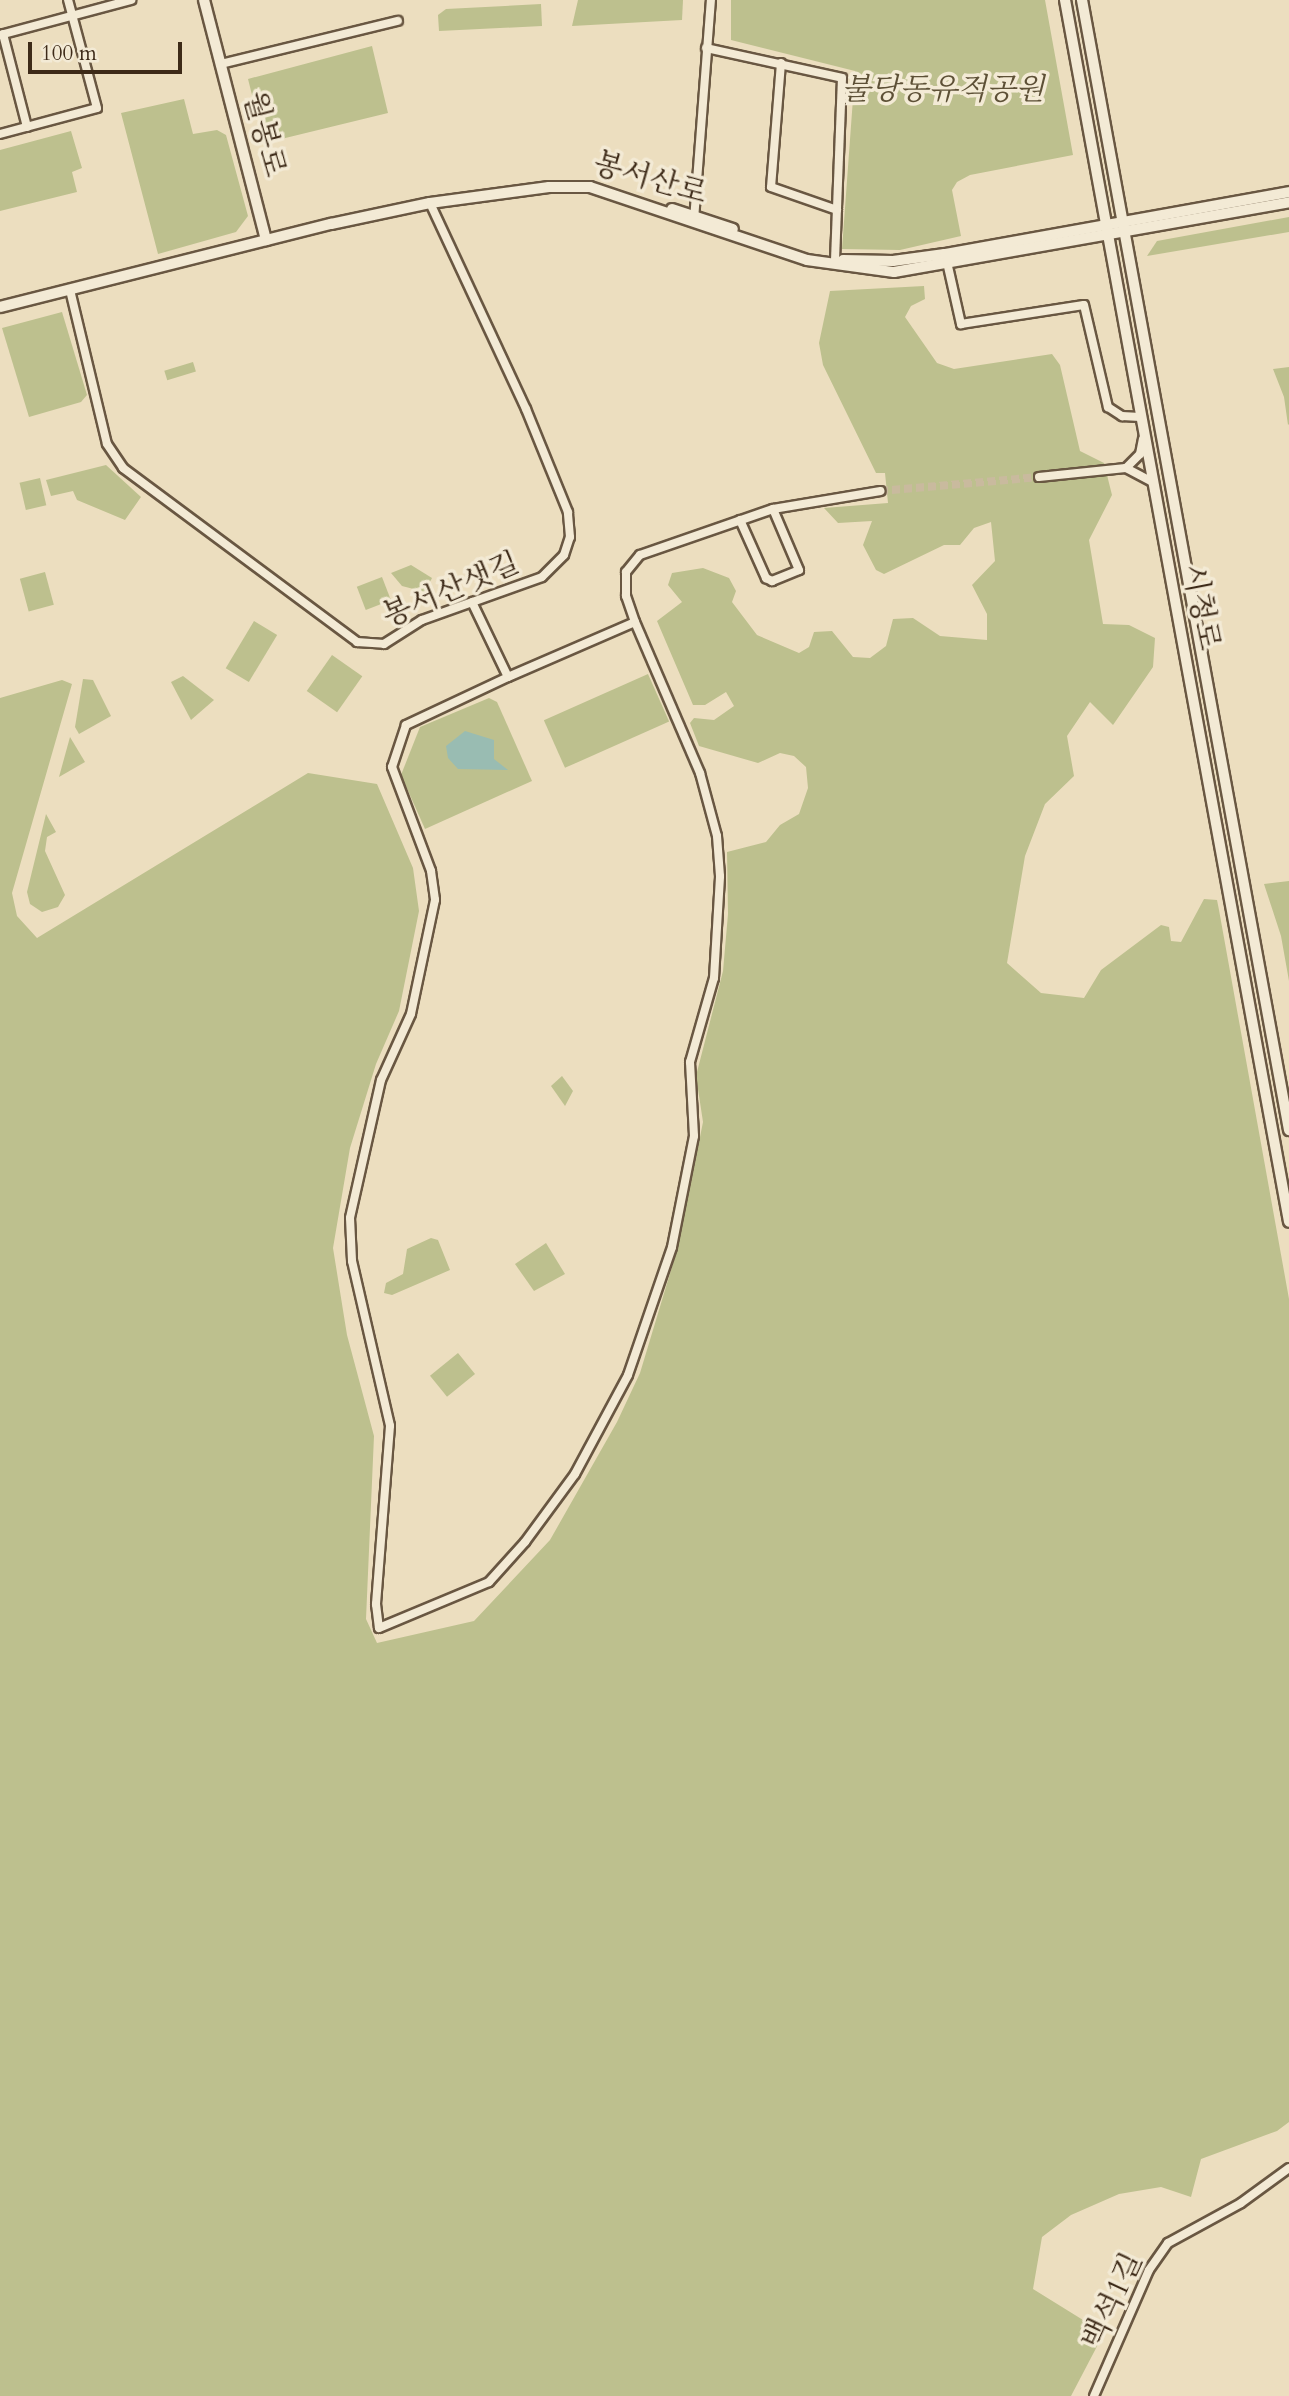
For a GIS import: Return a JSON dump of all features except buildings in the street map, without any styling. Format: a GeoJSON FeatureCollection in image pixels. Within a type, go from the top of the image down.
{"type":"FeatureCollection","features":[{"type":"Feature","properties":{"kind":"street"},"geometry":{"type":"LineString","coordinates":[[0,134],[97,108],[68,0]]}},
{"type":"Feature","properties":{"kind":"street"},"geometry":{"type":"LineString","coordinates":[[27,127],[1,34],[131,0]]}},
{"type":"Feature","properties":{"kind":"street","name":"월봉로"},"geometry":{"type":"LineString","coordinates":[[204,0],[266,238]]}},
{"type":"Feature","properties":{"kind":"street"},"geometry":{"type":"LineString","coordinates":[[694,221],[711,0]]}},
{"type":"Feature","properties":{"kind":"street","name":"시청로"},"geometry":{"type":"LineString","coordinates":[[1065,0],[1289,1222]]}},
{"type":"Feature","properties":{"kind":"street","name":"시청로"},"geometry":{"type":"LineString","coordinates":[[1082,0],[1285,1086],[1289,1130]]}},
{"type":"Feature","properties":{"kind":"street"},"geometry":{"type":"LineString","coordinates":[[221,64],[398,22]]}},
{"type":"Feature","properties":{"kind":"street"},"geometry":{"type":"LineString","coordinates":[[706,48],[842,78],[835,261]]}},
{"type":"Feature","properties":{"kind":"street"},"geometry":{"type":"LineString","coordinates":[[781,63],[771,187],[837,210]]}},
{"type":"Feature","properties":{"kind":"street","name":"봉서산로"},"geometry":{"type":"LineString","coordinates":[[0,305],[428,197],[548,182],[592,181],[694,221]]}},
{"type":"Feature","properties":{"kind":"street","name":"봉서산로"},"geometry":{"type":"LineString","coordinates":[[0,305],[70,290],[266,238],[429,203],[590,187],[694,221],[835,261],[894,271],[1289,192]]}},
{"type":"Feature","properties":{"kind":"street","name":"봉서산로"},"geometry":{"type":"LineString","coordinates":[[1122,225],[1289,202]]}},
{"type":"Feature","properties":{"kind":"street","name":"봉서산샛길"},"geometry":{"type":"LineString","coordinates":[[70,290],[107,444],[137,482],[357,642],[384,644],[422,620],[554,569],[570,537],[568,512],[526,409],[429,203]]}},
{"type":"Feature","properties":{"kind":"street","name":"봉서산로"},"geometry":{"type":"LineString","coordinates":[[835,261],[894,261],[1106,228]]}},
{"type":"Feature","properties":{"kind":"street"},"geometry":{"type":"LineString","coordinates":[[947,262],[961,324],[1084,305],[1108,407],[1122,416],[1140,417]]}},
{"type":"Feature","properties":{"kind":"street"},"geometry":{"type":"LineString","coordinates":[[1126,468],[1140,454],[1144,436]]}},
{"type":"Feature","properties":{"kind":"street"},"geometry":{"type":"LineString","coordinates":[[1040,477],[1126,468],[1152,482]]}},
{"type":"Feature","properties":{"kind":"street"},"geometry":{"type":"LineString","coordinates":[[635,622],[406,725],[392,767],[430,871],[435,901],[411,1014],[381,1080],[350,1218],[352,1261],[390,1426],[388,1490],[376,1604],[379,1628],[489,1582],[525,1542],[575,1474],[628,1375],[672,1247],[694,1136],[690,1062],[714,978],[720,876],[717,836],[700,773],[635,622],[626,596],[626,572],[640,555],[773,509],[880,491]]}},
{"type":"Feature","properties":{"kind":"street"},"geometry":{"type":"LineString","coordinates":[[740,520],[766,578],[772,581],[799,570],[773,509]]}},
{"type":"Feature","properties":{"kind":"street"},"geometry":{"type":"LineString","coordinates":[[472,602],[508,677]]}},
{"type":"Feature","properties":{"kind":"street"},"geometry":{"type":"LineString","coordinates":[[1264,1090],[1285,1086]]}},
{"type":"Feature","properties":{"kind":"street","name":"백석1길"},"geometry":{"type":"LineString","coordinates":[[1096,2395],[1149,2270],[1168,2243],[1241,2203],[1289,2168]]}},
{"type":"Feature","properties":{"kind":"green space"},"geometry":{"type":"Polygon","coordinates":[[[578,0],[683,0],[682,20],[572,26],[578,0]]]}},
{"type":"Feature","properties":{"kind":"green space","name":"불당동유적공원"},"geometry":{"type":"Polygon","coordinates":[[[731,0],[1045,0],[1073,155],[970,175],[957,182],[952,190],[961,236],[900,250],[842,249],[855,71],[731,40],[731,0]]]}},
{"type":"Feature","properties":{"kind":"green space"},"geometry":{"type":"Polygon","coordinates":[[[541,4],[542,26],[439,31],[438,15],[446,9],[541,4]]]}},
{"type":"Feature","properties":{"kind":"green space"},"geometry":{"type":"Polygon","coordinates":[[[372,46],[388,113],[273,141],[269,125],[260,127],[248,79],[372,46]]]}},
{"type":"Feature","properties":{"kind":"green space"},"geometry":{"type":"Polygon","coordinates":[[[184,99],[193,134],[217,130],[226,135],[248,216],[236,232],[158,254],[121,113],[184,99]]]}},
{"type":"Feature","properties":{"kind":"green space"},"geometry":{"type":"Polygon","coordinates":[[[71,131],[82,168],[72,172],[77,192],[0,211],[0,150],[71,131]]]}},
{"type":"Feature","properties":{"kind":"green space"},"geometry":{"type":"Polygon","coordinates":[[[1289,217],[1289,232],[1147,256],[1157,241],[1289,217]]]}},
{"type":"Feature","properties":{"kind":"green space"},"geometry":{"type":"Polygon","coordinates":[[[924,286],[925,299],[911,306],[905,317],[937,363],[954,369],[1052,354],[1060,365],[1080,451],[1104,463],[1112,495],[1089,540],[1103,624],[1129,625],[1155,638],[1153,667],[1113,725],[1090,702],[1067,736],[1074,776],[1045,804],[1025,856],[1007,963],[1041,993],[1084,998],[1101,970],[1161,925],[1169,927],[1171,941],[1181,942],[1204,899],[1217,900],[1219,910],[1289,1299],[1289,2122],[1277,2131],[1201,2159],[1191,2197],[1161,2187],[1119,2194],[1071,2215],[1042,2237],[1033,2289],[1104,2333],[1071,2396],[0,2396],[0,698],[62,680],[72,684],[12,893],[17,916],[37,938],[308,773],[377,784],[413,868],[419,911],[399,1011],[376,1064],[350,1148],[333,1248],[347,1335],[374,1436],[366,1619],[377,1643],[474,1621],[550,1540],[617,1422],[640,1373],[678,1247],[703,1122],[696,1076],[723,971],[728,914],[727,852],[766,842],[780,825],[799,814],[808,788],[806,767],[794,756],[780,753],[758,763],[699,746],[690,723],[694,718],[714,720],[734,706],[726,692],[705,705],[693,705],[657,621],[682,602],[668,585],[672,573],[703,568],[729,578],[736,591],[732,602],[757,635],[799,653],[809,647],[814,632],[832,631],[853,657],[870,658],[886,646],[893,619],[913,618],[940,636],[987,640],[987,614],[972,585],[995,561],[991,522],[974,528],[960,545],[944,545],[884,574],[876,570],[863,545],[872,521],[838,523],[824,508],[888,503],[885,473],[876,473],[823,365],[819,343],[830,291],[924,286]]]}},
{"type":"Feature","properties":{"kind":"green space"},"geometry":{"type":"Polygon","coordinates":[[[62,312],[87,395],[81,402],[29,417],[2,328],[62,312]]]}},
{"type":"Feature","properties":{"kind":"green space"},"geometry":{"type":"Polygon","coordinates":[[[193,362],[196,372],[167,380],[164,371],[193,362]]]}},
{"type":"Feature","properties":{"kind":"green space"},"geometry":{"type":"Polygon","coordinates":[[[1289,367],[1288,425],[1284,397],[1273,369],[1289,367]]]}},
{"type":"Feature","properties":{"kind":"green space"},"geometry":{"type":"Polygon","coordinates":[[[106,465],[141,497],[125,520],[77,500],[73,491],[51,496],[46,480],[106,465]]]}},
{"type":"Feature","properties":{"kind":"green space"},"geometry":{"type":"Polygon","coordinates":[[[40,478],[46,505],[26,510],[20,483],[40,478]]]}},
{"type":"Feature","properties":{"kind":"green space"},"geometry":{"type":"Polygon","coordinates":[[[411,565],[432,578],[425,592],[402,586],[391,573],[411,565]]]}},
{"type":"Feature","properties":{"kind":"green space"},"geometry":{"type":"Polygon","coordinates":[[[45,572],[54,605],[29,612],[20,579],[45,572]]]}},
{"type":"Feature","properties":{"kind":"green space"},"geometry":{"type":"Polygon","coordinates":[[[382,577],[391,600],[366,610],[357,587],[382,577]]]}},
{"type":"Feature","properties":{"kind":"green space"},"geometry":{"type":"Polygon","coordinates":[[[254,621],[277,635],[249,682],[226,668],[254,621]]]}},
{"type":"Feature","properties":{"kind":"green space"},"geometry":{"type":"Polygon","coordinates":[[[332,655],[362,676],[337,712],[307,691],[332,655]]]}},
{"type":"Feature","properties":{"kind":"green space"},"geometry":{"type":"Polygon","coordinates":[[[648,674],[669,722],[565,768],[544,720],[648,674]]]}},
{"type":"Feature","properties":{"kind":"green space"},"geometry":{"type":"Polygon","coordinates":[[[183,676],[214,700],[191,720],[171,682],[183,676]]]}},
{"type":"Feature","properties":{"kind":"green space"},"geometry":{"type":"Polygon","coordinates":[[[83,679],[93,680],[111,716],[79,734],[75,727],[83,679]]]}},
{"type":"Feature","properties":{"kind":"green space"},"geometry":{"type":"Polygon","coordinates":[[[489,698],[497,702],[532,781],[425,829],[401,775],[420,727],[489,698]]]}},
{"type":"Feature","properties":{"kind":"green space"},"geometry":{"type":"Polygon","coordinates":[[[70,737],[85,762],[59,777],[70,737]]]}},
{"type":"Feature","properties":{"kind":"green space"},"geometry":{"type":"Polygon","coordinates":[[[46,814],[56,832],[47,837],[45,851],[65,895],[58,907],[42,912],[30,904],[27,892],[46,814]]]}},
{"type":"Feature","properties":{"kind":"green space"},"geometry":{"type":"Polygon","coordinates":[[[1289,881],[1289,981],[1281,936],[1264,884],[1289,881]]]}},
{"type":"Feature","properties":{"kind":"green space"},"geometry":{"type":"Polygon","coordinates":[[[562,1076],[573,1091],[565,1106],[551,1086],[562,1076]]]}},
{"type":"Feature","properties":{"kind":"green space"},"geometry":{"type":"Polygon","coordinates":[[[431,1238],[438,1240],[450,1270],[392,1295],[384,1293],[386,1283],[403,1274],[407,1249],[431,1238]]]}},
{"type":"Feature","properties":{"kind":"green space"},"geometry":{"type":"Polygon","coordinates":[[[546,1243],[565,1274],[534,1291],[515,1264],[546,1243]]]}},
{"type":"Feature","properties":{"kind":"green space"},"geometry":{"type":"Polygon","coordinates":[[[458,1353],[475,1374],[447,1397],[430,1376],[458,1353]]]}},
{"type":"Feature","properties":{"kind":"water"},"geometry":{"type":"Polygon","coordinates":[[[465,731],[494,740],[494,759],[508,770],[458,769],[448,758],[446,746],[465,731]]]}},
{"type":"Feature","properties":{"kind":"tunnel"},"geometry":{"type":"LineString","coordinates":[[880,491],[1039,477]]}}]}
